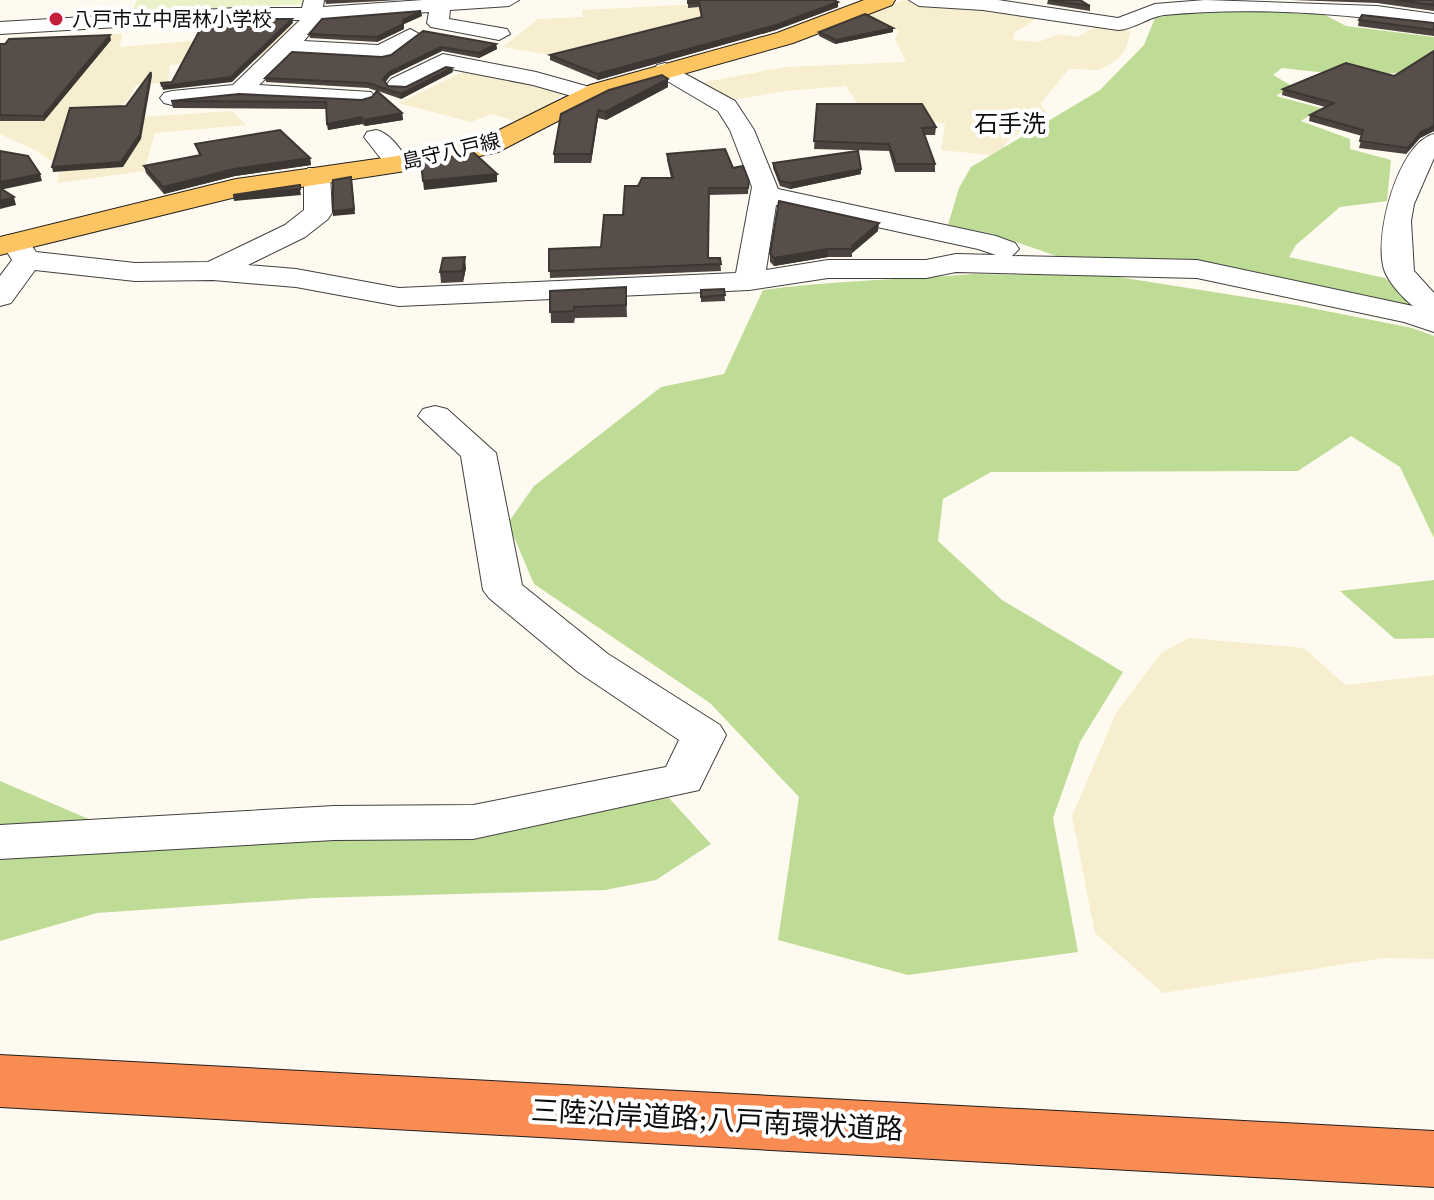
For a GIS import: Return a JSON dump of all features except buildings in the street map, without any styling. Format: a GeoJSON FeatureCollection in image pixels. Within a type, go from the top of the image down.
{"type":"FeatureCollection","features":[{"type":"Feature","properties":{"kind":"highway","name":"三陸沿岸道路;八戸南環状道路"},"geometry":{"type":"LineString","coordinates":[[0,1081],[1434,1159]]}},
{"type":"Feature","properties":{"kind":"main road","name":"島守八戸線"},"geometry":{"type":"LineString","coordinates":[[14,250],[236,188],[398,164],[488,146],[521,132],[589,94],[785,38],[884,0]]}},
{"type":"Feature","properties":{"kind":"street"},"geometry":{"type":"LineString","coordinates":[[0,28],[314,7],[509,0]]}},
{"type":"Feature","properties":{"kind":"street"},"geometry":{"type":"LineString","coordinates":[[919,0],[983,4],[1118,24],[1155,10],[1262,2],[1434,20]]}},
{"type":"Feature","properties":{"kind":"street"},"geometry":{"type":"LineString","coordinates":[[1357,0],[1377,12]]}},
{"type":"Feature","properties":{"kind":"street"},"geometry":{"type":"LineString","coordinates":[[433,3],[438,23],[499,34]]}},
{"type":"Feature","properties":{"kind":"street"},"geometry":{"type":"LineString","coordinates":[[240,91],[310,23],[314,7]]}},
{"type":"Feature","properties":{"kind":"street"},"geometry":{"type":"LineString","coordinates":[[287,46],[382,52],[410,35]]}},
{"type":"Feature","properties":{"kind":"street"},"geometry":{"type":"LineString","coordinates":[[399,84],[443,61],[536,79],[589,94]]}},
{"type":"Feature","properties":{"kind":"street"},"geometry":{"type":"LineString","coordinates":[[665,70],[727,106],[742,130],[765,187],[749,281]]}},
{"type":"Feature","properties":{"kind":"street"},"geometry":{"type":"LineString","coordinates":[[172,98],[240,91],[363,97]]}},
{"type":"Feature","properties":{"kind":"street"},"geometry":{"type":"LineString","coordinates":[[376,137],[398,164]]}},
{"type":"Feature","properties":{"kind":"street"},"geometry":{"type":"LineString","coordinates":[[1434,141],[1426,148],[1400,204],[1397,221],[1399,271],[1415,293],[1434,307]]}},
{"type":"Feature","properties":{"kind":"street"},"geometry":{"type":"LineString","coordinates":[[213,271],[295,231],[318,213],[317,174]]}},
{"type":"Feature","properties":{"kind":"street"},"geometry":{"type":"LineString","coordinates":[[763,194],[986,242],[1048,265]]}},
{"type":"Feature","properties":{"kind":"street"},"geometry":{"type":"LineString","coordinates":[[0,297],[14,250],[135,272],[213,271],[296,278],[399,297],[749,281],[828,269],[926,269],[956,263],[1197,269],[1413,315],[1434,323]]}},
{"type":"Feature","properties":{"kind":"street"},"geometry":{"type":"LineString","coordinates":[[0,842],[334,823],[473,822],[683,779],[704,735],[593,663],[503,590],[478,453],[435,416]]}},
{"type":"Feature","properties":{"kind":"shaded area"},"geometry":{"type":"Polygon","coordinates":[[[779,0],[555,56],[503,47],[538,19],[583,17],[582,10],[779,0]]]}},
{"type":"Feature","properties":{"kind":"shaded area"},"geometry":{"type":"Polygon","coordinates":[[[904,0],[1041,16],[1014,33],[1013,40],[1038,42],[1060,34],[1077,37],[1097,26],[1131,31],[1126,48],[1118,59],[1100,70],[1069,69],[1040,104],[1049,115],[1008,140],[999,156],[941,150],[945,124],[857,103],[846,86],[786,91],[726,101],[699,83],[785,67],[906,62],[895,39],[899,31],[865,14],[904,0]]]}},
{"type":"Feature","properties":{"kind":"shaded area"},"geometry":{"type":"Polygon","coordinates":[[[298,25],[265,56],[170,65],[168,82],[136,85],[112,119],[232,111],[246,125],[155,133],[144,171],[58,183],[59,166],[33,149],[0,134],[0,43],[34,38],[122,34],[120,47],[224,38],[227,33],[298,25]]]}},
{"type":"Feature","properties":{"kind":"shaded area"},"geometry":{"type":"Polygon","coordinates":[[[465,71],[501,75],[565,93],[522,123],[491,114],[471,122],[398,103],[465,71]]]}},
{"type":"Feature","properties":{"kind":"shaded area"},"geometry":{"type":"Polygon","coordinates":[[[1189,638],[1304,648],[1345,685],[1434,675],[1434,959],[1383,958],[1163,993],[1095,933],[1072,816],[1116,713],[1161,653],[1189,638]]]}},
{"type":"Feature","properties":{"kind":"green space"},"geometry":{"type":"Polygon","coordinates":[[[137,0],[304,0],[304,4],[132,13],[137,0]]]}},
{"type":"Feature","properties":{"kind":"green space"},"geometry":{"type":"Polygon","coordinates":[[[1287,9],[1325,15],[1346,26],[1434,37],[1434,63],[1418,69],[1359,74],[1282,68],[1273,75],[1292,86],[1276,96],[1321,108],[1301,121],[1350,139],[1350,149],[1391,160],[1387,201],[1340,207],[1296,245],[1289,257],[1385,278],[1423,313],[1347,294],[1065,259],[993,234],[948,225],[959,188],[971,167],[1100,90],[1144,45],[1155,18],[1186,12],[1287,9]]]}},
{"type":"Feature","properties":{"kind":"green space"},"geometry":{"type":"Polygon","coordinates":[[[974,274],[1112,276],[1296,305],[1412,328],[1434,336],[1434,538],[1400,467],[1351,436],[1298,471],[991,472],[943,499],[938,541],[1002,600],[1123,672],[1080,742],[1053,818],[1078,952],[908,975],[778,940],[799,797],[710,703],[534,584],[508,523],[534,486],[661,387],[724,374],[763,290],[974,274]]]}},
{"type":"Feature","properties":{"kind":"green space"},"geometry":{"type":"Polygon","coordinates":[[[1434,580],[1434,638],[1395,639],[1340,591],[1434,580]]]}},
{"type":"Feature","properties":{"kind":"green space"},"geometry":{"type":"Polygon","coordinates":[[[0,781],[98,823],[509,825],[669,798],[711,844],[656,880],[605,890],[314,898],[97,913],[0,941],[0,781]]]}},
{"type":"Feature","properties":{"kind":"place","name":"八戸市立中居林小学校"},"geometry":{"type":"Point","coordinates":[56,19]}},
{"type":"Feature","properties":{"kind":"district","name":"石手洗"},"geometry":{"type":"Point","coordinates":[1010,123]}}]}
